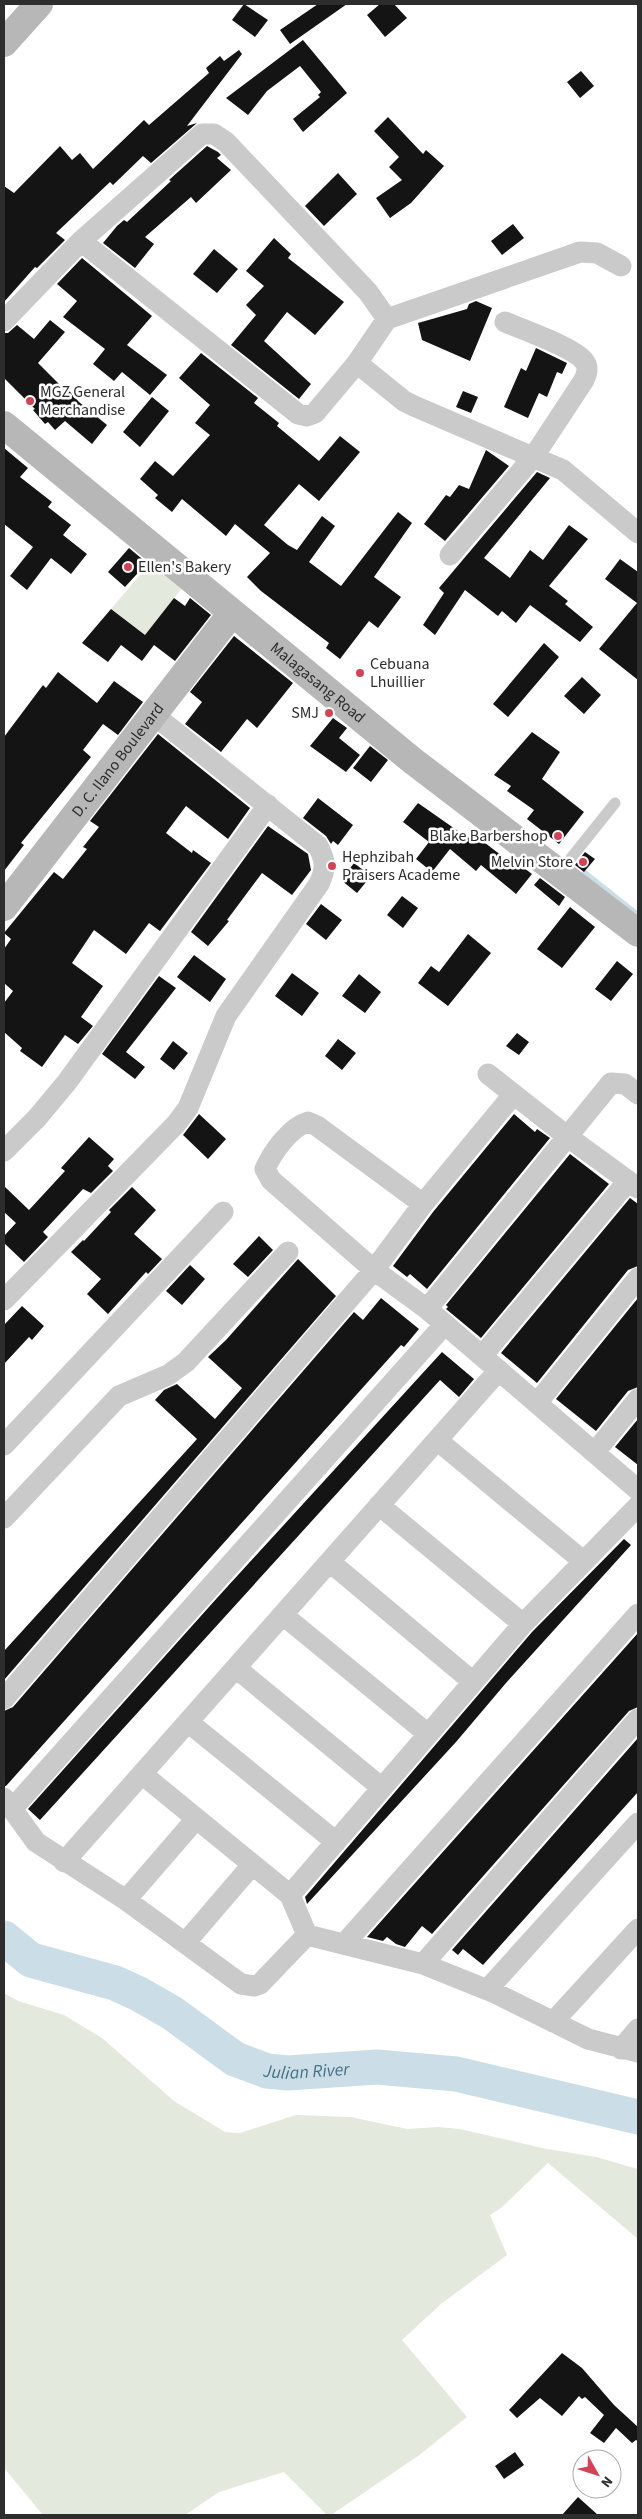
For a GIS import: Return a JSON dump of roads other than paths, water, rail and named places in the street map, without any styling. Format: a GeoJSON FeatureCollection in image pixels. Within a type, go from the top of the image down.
{"type":"FeatureCollection","features":[{"type":"Feature","properties":{"kind":"main road"},"geometry":{"type":"LineString","coordinates":[[4,43],[39,4]]}},
{"type":"Feature","properties":{"kind":"main road","name":"Malagasang Road"},"geometry":{"type":"LineString","coordinates":[[4,424],[413,761],[638,933]]}},
{"type":"Feature","properties":{"kind":"main road","name":"D. C. Ilano Boulevard"},"geometry":{"type":"LineString","coordinates":[[6,901],[154,715],[232,613]]}},
{"type":"Feature","properties":{"kind":"street"},"geometry":{"type":"LineString","coordinates":[[4,321],[81,241],[202,134],[214,134],[226,142],[368,292],[387,319]]}},
{"type":"Feature","properties":{"kind":"street"},"geometry":{"type":"LineString","coordinates":[[81,241],[298,414],[307,416],[315,413],[357,363],[387,319],[580,252],[597,252],[621,266]]}},
{"type":"Feature","properties":{"kind":"street"},"geometry":{"type":"LineString","coordinates":[[450,555],[534,456],[584,380],[588,370],[585,361],[574,353],[505,322]]}},
{"type":"Feature","properties":{"kind":"street"},"geometry":{"type":"LineString","coordinates":[[357,363],[404,401],[534,456],[574,477],[638,533]]}},
{"type":"Feature","properties":{"kind":"street"},"geometry":{"type":"LineString","coordinates":[[4,1300],[176,1124],[188,1108],[226,1016],[319,884],[324,872],[325,860],[318,846],[154,715]]}},
{"type":"Feature","properties":{"kind":"street"},"geometry":{"type":"LineString","coordinates":[[4,1151],[37,1118],[67,1082],[268,805]]}},
{"type":"Feature","properties":{"kind":"street"},"geometry":{"type":"LineString","coordinates":[[482,1356],[633,1184],[568,1138],[488,1074]]}},
{"type":"Feature","properties":{"kind":"street"},"geometry":{"type":"LineString","coordinates":[[427,1309],[611,1083],[626,1084],[638,1094]]}},
{"type":"Feature","properties":{"kind":"street"},"geometry":{"type":"LineString","coordinates":[[4,1699],[374,1270],[422,1204],[513,1095]]}},
{"type":"Feature","properties":{"kind":"street"},"geometry":{"type":"LineString","coordinates":[[422,1204],[317,1126],[308,1122],[300,1124],[294,1129],[268,1160],[265,1169],[271,1180],[374,1270],[427,1309],[638,1490]]}},
{"type":"Feature","properties":{"kind":"street"},"geometry":{"type":"LineString","coordinates":[[4,1445],[223,1212]]}},
{"type":"Feature","properties":{"kind":"street"},"geometry":{"type":"LineString","coordinates":[[4,1518],[120,1396],[168,1375],[186,1362],[288,1252]]}},
{"type":"Feature","properties":{"kind":"street"},"geometry":{"type":"LineString","coordinates":[[536,1403],[638,1278]]}},
{"type":"Feature","properties":{"kind":"street"},"geometry":{"type":"LineString","coordinates":[[307,1934],[260,1984],[254,1986],[241,1984],[231,1979],[186,1942],[126,1900],[64,1862],[36,1842],[8,1803],[445,1324]]}},
{"type":"Feature","properties":{"kind":"street"},"geometry":{"type":"LineString","coordinates":[[64,1862],[499,1370]]}},
{"type":"Feature","properties":{"kind":"street"},"geometry":{"type":"LineString","coordinates":[[595,1452],[638,1399]]}},
{"type":"Feature","properties":{"kind":"street"},"geometry":{"type":"LineString","coordinates":[[437,1440],[583,1561]]}},
{"type":"Feature","properties":{"kind":"street"},"geometry":{"type":"LineString","coordinates":[[379,1505],[523,1624]]}},
{"type":"Feature","properties":{"kind":"street"},"geometry":{"type":"LineString","coordinates":[[290,1895],[523,1624],[638,1506]]}},
{"type":"Feature","properties":{"kind":"street"},"geometry":{"type":"LineString","coordinates":[[330,1562],[473,1682]]}},
{"type":"Feature","properties":{"kind":"street"},"geometry":{"type":"LineString","coordinates":[[344,1944],[638,1614]]}},
{"type":"Feature","properties":{"kind":"street"},"geometry":{"type":"LineString","coordinates":[[283,1615],[428,1734]]}},
{"type":"Feature","properties":{"kind":"street"},"geometry":{"type":"LineString","coordinates":[[236,1668],[382,1788]]}},
{"type":"Feature","properties":{"kind":"street"},"geometry":{"type":"LineString","coordinates":[[423,1964],[638,1719]]}},
{"type":"Feature","properties":{"kind":"street"},"geometry":{"type":"LineString","coordinates":[[188,1722],[336,1842]]}},
{"type":"Feature","properties":{"kind":"street"},"geometry":{"type":"LineString","coordinates":[[142,1774],[290,1895],[307,1934]]}},
{"type":"Feature","properties":{"kind":"street"},"geometry":{"type":"LineString","coordinates":[[126,1900],[196,1819]]}},
{"type":"Feature","properties":{"kind":"street"},"geometry":{"type":"LineString","coordinates":[[487,1990],[638,1823]]}},
{"type":"Feature","properties":{"kind":"street"},"geometry":{"type":"LineString","coordinates":[[186,1942],[252,1865]]}},
{"type":"Feature","properties":{"kind":"street"},"geometry":{"type":"LineString","coordinates":[[553,2022],[638,1929]]}},
{"type":"Feature","properties":{"kind":"street"},"geometry":{"type":"LineString","coordinates":[[307,1934],[423,1964],[487,1990],[588,2039],[629,2051],[638,2029]]}},
{"type":"Feature","properties":{"kind":"lane"},"geometry":{"type":"LineString","coordinates":[[559,872],[615,803]]}},
{"type":"Feature","properties":{"kind":"waterway"},"geometry":{"type":"LineString","coordinates":[[585,873],[638,915]]}},
{"type":"Feature","properties":{"kind":"waterway","name":"Julian River"},"geometry":{"type":"LineString","coordinates":[[4,1938],[31,1960],[115,1983],[139,1994],[172,2013],[235,2059],[267,2071],[288,2073],[377,2067],[456,2074],[638,2117]]}},
{"type":"Feature","properties":{"kind":"place","name":"MGZ General Merchandise"},"geometry":{"type":"Point","coordinates":[30,401]}},
{"type":"Feature","properties":{"kind":"place","name":"Ellen's Bakery"},"geometry":{"type":"Point","coordinates":[128,567]}},
{"type":"Feature","properties":{"kind":"place","name":"Cebuana Lhuillier"},"geometry":{"type":"Point","coordinates":[360,673]}},
{"type":"Feature","properties":{"kind":"place","name":"SMJ"},"geometry":{"type":"Point","coordinates":[329,713]}},
{"type":"Feature","properties":{"kind":"place","name":"Blake Barbershop"},"geometry":{"type":"Point","coordinates":[558,836]}},
{"type":"Feature","properties":{"kind":"place","name":"Melvin Store"},"geometry":{"type":"Point","coordinates":[583,862]}},
{"type":"Feature","properties":{"kind":"place","name":"Hephzibah Praisers Academe"},"geometry":{"type":"Point","coordinates":[332,866]}}]}
